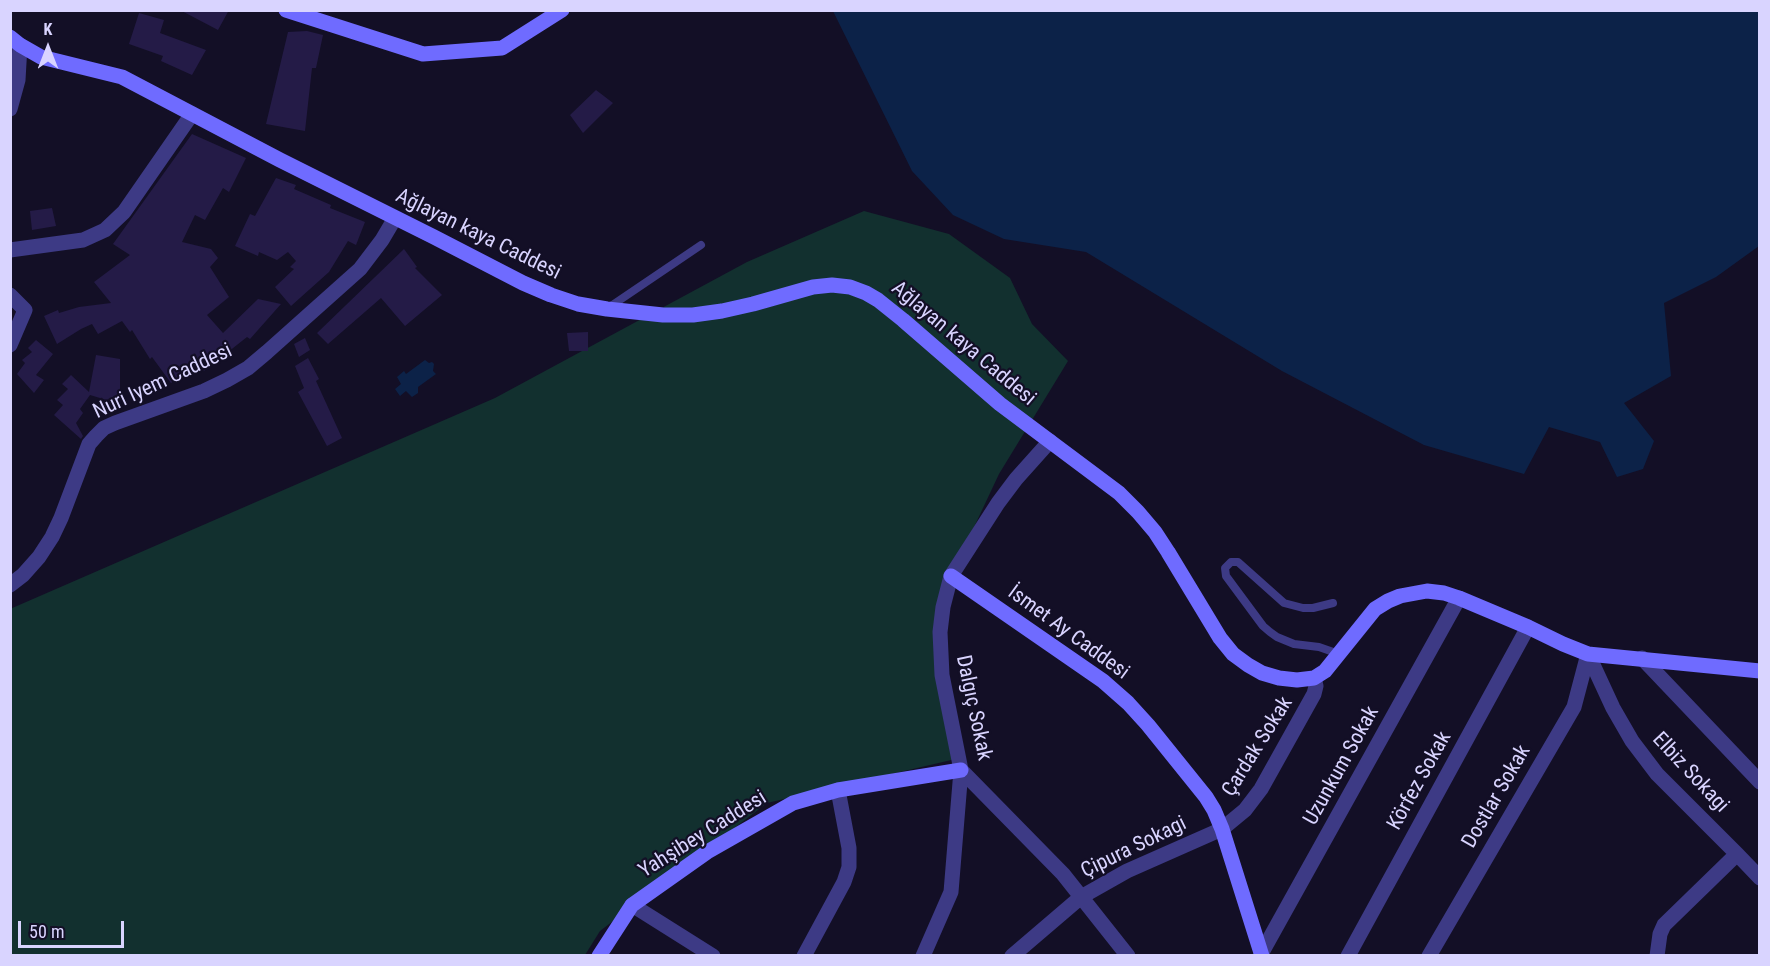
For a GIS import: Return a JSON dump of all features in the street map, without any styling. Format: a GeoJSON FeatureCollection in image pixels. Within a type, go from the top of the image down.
{"type":"FeatureCollection","features":[{"type":"Feature","properties":{"kind":"street"},"geometry":{"type":"LineString","coordinates":[[286,10],[423,54],[502,48],[562,10]]}},
{"type":"Feature","properties":{"kind":"street"},"geometry":{"type":"LineString","coordinates":[[10,109],[18,80],[15,41]]}},
{"type":"Feature","properties":{"kind":"street","name":"Ağlayan kaya Caddesi"},"geometry":{"type":"LineString","coordinates":[[15,41],[41,57],[122,77],[523,283],[551,296],[578,304],[663,315],[693,315],[742,307],[813,287],[832,285],[850,287],[866,293],[878,300],[1000,404],[1119,493],[1155,532],[1220,638],[1233,654],[1248,665],[1271,676],[1297,680],[1314,678]]}},
{"type":"Feature","properties":{"kind":"street"},"geometry":{"type":"LineString","coordinates":[[10,249],[83,240],[105,230],[124,212],[192,114]]}},
{"type":"Feature","properties":{"kind":"street","name":"Nuri Iyem Caddesi"},"geometry":{"type":"LineString","coordinates":[[10,585],[23,575],[39,557],[52,537],[89,444],[104,428],[204,391],[248,368],[360,269],[395,218]]}},
{"type":"Feature","properties":{"kind":"street"},"geometry":{"type":"LineString","coordinates":[[10,295],[24,310],[10,345]]}},
{"type":"Feature","properties":{"kind":"street","name":"Dalgıç Sokak"},"geometry":{"type":"LineString","coordinates":[[1050,441],[998,503],[951,576],[943,607],[940,653],[942,675],[961,770],[1063,874],[1128,956]]}},
{"type":"Feature","properties":{"kind":"street","name":"İsmet Ay Caddesi"},"geometry":{"type":"LineString","coordinates":[[951,576],[1086,668],[1128,703],[1206,797],[1222,829],[1261,955]]}},
{"type":"Feature","properties":{"kind":"street"},"geometry":{"type":"LineString","coordinates":[[1314,678],[1325,671],[1375,609],[1400,596],[1428,591],[1459,598],[1588,654],[1760,671]]}},
{"type":"Feature","properties":{"kind":"street","name":"Uzunkum Sokak"},"geometry":{"type":"LineString","coordinates":[[1261,955],[1459,598]]}},
{"type":"Feature","properties":{"kind":"street","name":"Körfez Sokak"},"geometry":{"type":"LineString","coordinates":[[1348,956],[1528,627]]}},
{"type":"Feature","properties":{"kind":"street","name":"Elbiz Sokagi"},"geometry":{"type":"LineString","coordinates":[[1588,654],[1613,708],[1632,741],[1657,774],[1760,878]]}},
{"type":"Feature","properties":{"kind":"street","name":"Dostlar Sokak"},"geometry":{"type":"LineString","coordinates":[[1429,956],[1574,707],[1588,654]]}},
{"type":"Feature","properties":{"kind":"street"},"geometry":{"type":"LineString","coordinates":[[1641,658],[1760,782]]}},
{"type":"Feature","properties":{"kind":"street","name":"Çardak Sokak"},"geometry":{"type":"LineString","coordinates":[[1222,829],[1245,810],[1262,789],[1314,694],[1314,678]]}},
{"type":"Feature","properties":{"kind":"street"},"geometry":{"type":"LineString","coordinates":[[923,956],[951,892],[961,770]]}},
{"type":"Feature","properties":{"kind":"street","name":"Yahşibey Caddesi"},"geometry":{"type":"LineString","coordinates":[[599,956],[632,905],[717,846],[794,804],[837,790],[961,770]]}},
{"type":"Feature","properties":{"kind":"street"},"geometry":{"type":"LineString","coordinates":[[804,956],[844,882],[849,867],[849,848],[837,790]]}},
{"type":"Feature","properties":{"kind":"street","name":"Çipura Sokagi"},"geometry":{"type":"LineString","coordinates":[[1012,956],[1081,897],[1127,871],[1222,829]]}},
{"type":"Feature","properties":{"kind":"street"},"geometry":{"type":"LineString","coordinates":[[1656,956],[1664,925],[1737,854]]}},
{"type":"Feature","properties":{"kind":"street"},"geometry":{"type":"LineString","coordinates":[[632,905],[713,956]]}},
{"type":"Feature","properties":{"kind":"lane"},"geometry":{"type":"LineString","coordinates":[[607,309],[701,245]]}},
{"type":"Feature","properties":{"kind":"lane"},"geometry":{"type":"LineString","coordinates":[[1333,603],[1313,608],[1284,603],[1238,562],[1231,562],[1225,568],[1226,576],[1269,632],[1294,644],[1319,647],[1339,654]]}},
{"type":"Feature","properties":{"kind":"green space"},"geometry":{"type":"Polygon","coordinates":[[[864,211],[949,234],[1010,278],[1032,324],[1068,361],[999,474],[951,576],[940,632],[960,758],[767,803],[600,931],[585,955],[11,955],[10,609],[495,398],[747,262],[864,211]]]}},
{"type":"Feature","properties":{"kind":"water"},"geometry":{"type":"Polygon","coordinates":[[[833,11],[1759,11],[1759,246],[1716,277],[1664,303],[1671,376],[1624,403],[1654,441],[1643,469],[1617,477],[1600,442],[1549,427],[1524,474],[1424,445],[1282,371],[1086,252],[1004,239],[953,215],[912,171],[833,11]]]}},
{"type":"Feature","properties":{"kind":"water"},"geometry":{"type":"Polygon","coordinates":[[[425,360],[434,364],[433,371],[436,374],[418,387],[418,393],[412,397],[406,391],[400,396],[395,389],[401,384],[397,377],[404,371],[406,374],[425,360]]]}},
{"type":"Feature","properties":{"kind":"building"},"geometry":{"type":"Polygon","coordinates":[[[180,10],[229,10],[218,30],[180,10]]]}},
{"type":"Feature","properties":{"kind":"building"},"geometry":{"type":"Polygon","coordinates":[[[139,13],[164,20],[160,33],[206,50],[192,75],[161,61],[163,56],[129,44],[139,13]]]}},
{"type":"Feature","properties":{"kind":"building"},"geometry":{"type":"Polygon","coordinates":[[[307,31],[323,35],[316,68],[312,68],[305,131],[266,124],[288,32],[307,31]]]}},
{"type":"Feature","properties":{"kind":"building"},"geometry":{"type":"Polygon","coordinates":[[[596,90],[613,103],[583,133],[570,115],[596,90]]]}},
{"type":"Feature","properties":{"kind":"building"},"geometry":{"type":"Polygon","coordinates":[[[192,134],[246,158],[229,192],[223,188],[205,220],[195,215],[182,242],[211,249],[218,258],[210,267],[229,297],[207,315],[223,333],[258,299],[281,304],[250,339],[247,337],[204,371],[198,361],[171,383],[152,357],[150,359],[132,330],[130,332],[122,321],[98,334],[92,324],[57,344],[44,316],[58,310],[59,313],[79,307],[111,303],[94,282],[130,255],[113,244],[192,134]]]}},
{"type":"Feature","properties":{"kind":"building"},"geometry":{"type":"Polygon","coordinates":[[[276,178],[296,185],[294,189],[331,205],[330,208],[365,222],[356,245],[348,241],[329,272],[291,306],[275,287],[294,269],[290,267],[296,261],[288,252],[277,260],[259,252],[258,256],[235,246],[250,214],[255,216],[276,178]]]}},
{"type":"Feature","properties":{"kind":"building"},"geometry":{"type":"Polygon","coordinates":[[[52,208],[56,226],[32,230],[30,211],[52,208]]]}},
{"type":"Feature","properties":{"kind":"building"},"geometry":{"type":"Polygon","coordinates":[[[404,249],[417,267],[415,268],[442,295],[405,326],[381,298],[328,344],[317,333],[404,249]]]}},
{"type":"Feature","properties":{"kind":"building"},"geometry":{"type":"Polygon","coordinates":[[[588,332],[588,351],[569,351],[567,333],[588,332]]]}},
{"type":"Feature","properties":{"kind":"building"},"geometry":{"type":"Polygon","coordinates":[[[305,338],[310,350],[299,357],[294,344],[305,338]]]}},
{"type":"Feature","properties":{"kind":"building"},"geometry":{"type":"Polygon","coordinates":[[[36,340],[53,354],[36,375],[44,380],[34,393],[17,374],[25,363],[22,360],[32,352],[28,348],[36,340]]]}},
{"type":"Feature","properties":{"kind":"building"},"geometry":{"type":"Polygon","coordinates":[[[96,355],[120,359],[120,404],[90,395],[80,409],[83,413],[76,423],[83,436],[81,439],[54,415],[63,405],[57,400],[68,389],[62,384],[71,375],[89,392],[96,355]]]}},
{"type":"Feature","properties":{"kind":"building"},"geometry":{"type":"Polygon","coordinates":[[[308,358],[319,379],[316,381],[342,438],[327,446],[298,392],[304,388],[295,366],[308,358]]]}}]}
